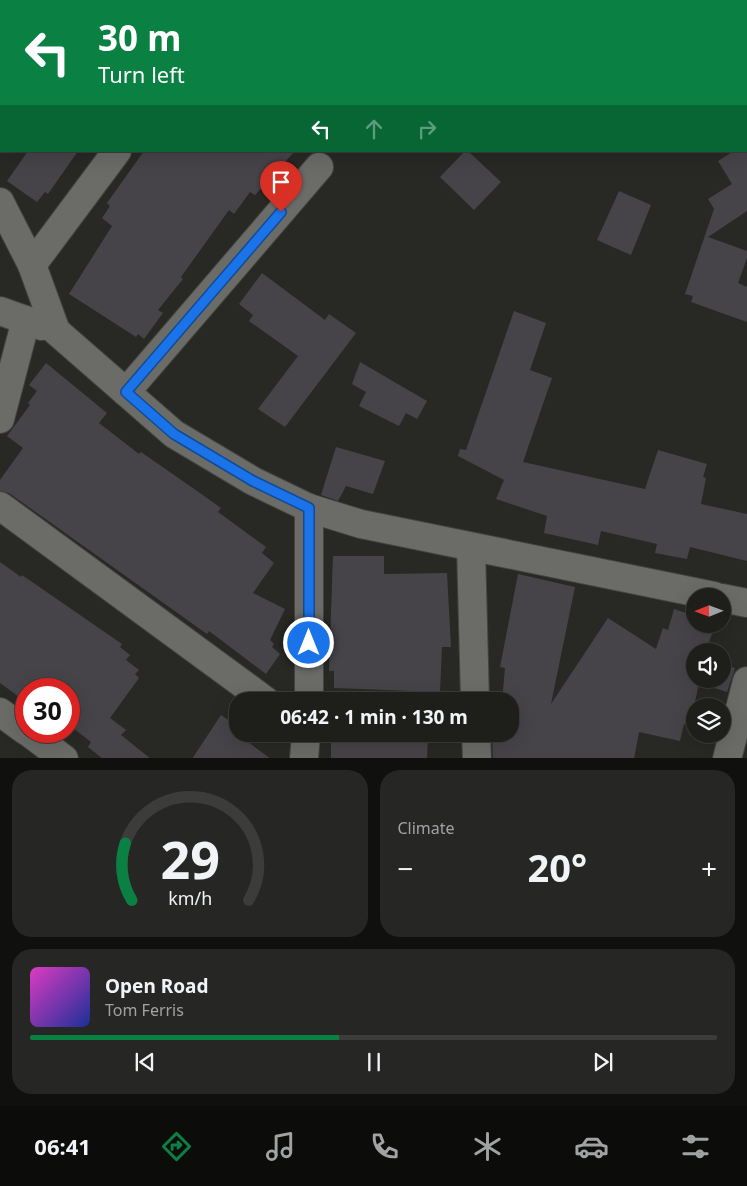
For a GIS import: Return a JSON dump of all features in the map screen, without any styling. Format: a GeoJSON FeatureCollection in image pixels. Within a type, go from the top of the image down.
{"type":"FeatureCollection","features":[{"type":"Feature","properties":{"kind":"street"},"geometry":{"type":"LineString","coordinates":[[32,265],[116,152]]}},
{"type":"Feature","properties":{"kind":"street"},"geometry":{"type":"LineString","coordinates":[[126,392],[319,167]]}},
{"type":"Feature","properties":{"kind":"street"},"geometry":{"type":"LineString","coordinates":[[0,202],[32,265],[56,331]]}},
{"type":"Feature","properties":{"kind":"street"},"geometry":{"type":"LineString","coordinates":[[0,311],[56,331],[174,434],[253,481],[309,508],[361,524],[686,590]]}},
{"type":"Feature","properties":{"kind":"street"},"geometry":{"type":"LineString","coordinates":[[0,419],[26,320]]}},
{"type":"Feature","properties":{"kind":"street"},"geometry":{"type":"LineString","coordinates":[[0,506],[254,692]]}},
{"type":"Feature","properties":{"kind":"street"},"geometry":{"type":"LineString","coordinates":[[308,692],[309,508]]}},
{"type":"Feature","properties":{"kind":"street"},"geometry":{"type":"LineString","coordinates":[[471,547],[475,692]]}},
{"type":"Feature","properties":{"kind":"street"},"geometry":{"type":"LineString","coordinates":[[731,600],[747,604]]}},
{"type":"Feature","properties":{"kind":"street"},"geometry":{"type":"LineString","coordinates":[[727,758],[747,681]]}},
{"type":"Feature","properties":{"kind":"street"},"geometry":{"type":"LineString","coordinates":[[0,712],[15,723]]}},
{"type":"Feature","properties":{"kind":"street"},"geometry":{"type":"LineString","coordinates":[[304,758],[305,742]]}},
{"type":"Feature","properties":{"kind":"street"},"geometry":{"type":"LineString","coordinates":[[476,742],[477,758]]}},
{"type":"Feature","properties":{"kind":"street"},"geometry":{"type":"LineString","coordinates":[[43,743],[64,758]]}},
{"type":"Feature","properties":{"kind":"building"},"geometry":{"type":"Polygon","coordinates":[[[27,152],[77,152],[48,194],[45,192],[37,202],[7,181],[27,152]]]}},
{"type":"Feature","properties":{"kind":"building"},"geometry":{"type":"Polygon","coordinates":[[[143,152],[294,152],[255,195],[250,192],[234,214],[229,210],[181,277],[183,279],[158,310],[163,313],[144,339],[138,334],[136,337],[69,294],[112,226],[102,218],[110,206],[107,203],[143,152]]]}},
{"type":"Feature","properties":{"kind":"building"},"geometry":{"type":"Polygon","coordinates":[[[464,152],[469,152],[501,182],[474,210],[440,177],[464,152]]]}},
{"type":"Feature","properties":{"kind":"building"},"geometry":{"type":"Polygon","coordinates":[[[732,152],[747,152],[747,211],[708,237],[747,251],[747,258],[738,283],[747,287],[747,322],[691,302],[693,296],[685,294],[714,209],[708,199],[732,184],[718,161],[732,152]]]}},
{"type":"Feature","properties":{"kind":"building"},"geometry":{"type":"Polygon","coordinates":[[[619,191],[651,205],[631,255],[597,240],[619,191]]]}},
{"type":"Feature","properties":{"kind":"building"},"geometry":{"type":"Polygon","coordinates":[[[262,273],[325,320],[329,314],[356,333],[285,427],[258,409],[298,356],[249,321],[253,315],[239,304],[262,273]]]}},
{"type":"Feature","properties":{"kind":"building"},"geometry":{"type":"Polygon","coordinates":[[[514,311],[546,323],[530,370],[552,378],[523,462],[645,489],[658,450],[707,464],[703,477],[706,478],[701,504],[747,514],[747,561],[690,547],[687,559],[655,553],[657,544],[601,531],[598,545],[544,533],[547,516],[496,499],[504,480],[458,456],[460,449],[466,450],[514,311]]]}},
{"type":"Feature","properties":{"kind":"building"},"geometry":{"type":"Polygon","coordinates":[[[360,362],[427,401],[417,419],[406,413],[399,426],[359,406],[366,392],[352,384],[360,362]]]}},
{"type":"Feature","properties":{"kind":"building"},"geometry":{"type":"Polygon","coordinates":[[[46,363],[107,413],[99,423],[139,454],[141,452],[221,508],[218,512],[266,547],[262,553],[274,563],[253,593],[285,609],[270,640],[274,644],[272,647],[280,654],[266,674],[209,631],[207,634],[9,493],[0,491],[0,480],[23,448],[7,436],[30,405],[28,403],[37,391],[29,385],[46,363]]]}},
{"type":"Feature","properties":{"kind":"building"},"geometry":{"type":"Polygon","coordinates":[[[336,447],[385,461],[373,494],[346,486],[338,501],[321,495],[336,447]]]}},
{"type":"Feature","properties":{"kind":"building"},"geometry":{"type":"Polygon","coordinates":[[[333,556],[384,556],[384,574],[447,573],[451,647],[442,647],[440,692],[334,688],[334,671],[329,671],[333,556]]]}},
{"type":"Feature","properties":{"kind":"building"},"geometry":{"type":"Polygon","coordinates":[[[0,562],[122,644],[120,647],[130,655],[126,660],[139,670],[135,674],[139,678],[110,718],[126,730],[121,735],[150,758],[102,758],[88,747],[91,742],[80,734],[80,678],[15,678],[15,694],[0,683],[0,562]]]}},
{"type":"Feature","properties":{"kind":"building"},"geometry":{"type":"Polygon","coordinates":[[[518,574],[575,587],[551,704],[608,618],[656,649],[663,628],[668,630],[674,609],[686,613],[686,633],[712,633],[709,643],[686,643],[686,688],[698,688],[696,698],[686,698],[686,724],[684,724],[680,741],[639,732],[634,758],[493,758],[492,742],[519,742],[519,692],[503,692],[505,668],[500,667],[518,574]]]}},
{"type":"Feature","properties":{"kind":"building"},"geometry":{"type":"Polygon","coordinates":[[[731,667],[735,668],[731,680],[731,667]]]}},
{"type":"Feature","properties":{"kind":"building"},"geometry":{"type":"Polygon","coordinates":[[[715,688],[728,688],[727,692],[715,688]]]}},
{"type":"Feature","properties":{"kind":"building"},"geometry":{"type":"Polygon","coordinates":[[[221,715],[229,720],[229,742],[248,742],[270,758],[193,758],[221,715]]]}},
{"type":"Feature","properties":{"kind":"building"},"geometry":{"type":"Polygon","coordinates":[[[331,742],[428,742],[427,758],[331,758],[331,742]]]}},
{"type":"Feature","properties":{"kind":"route"},"geometry":{"type":"LineString","coordinates":[[281,212],[126,392],[174,434],[253,481],[309,508],[309,643]]}}]}
